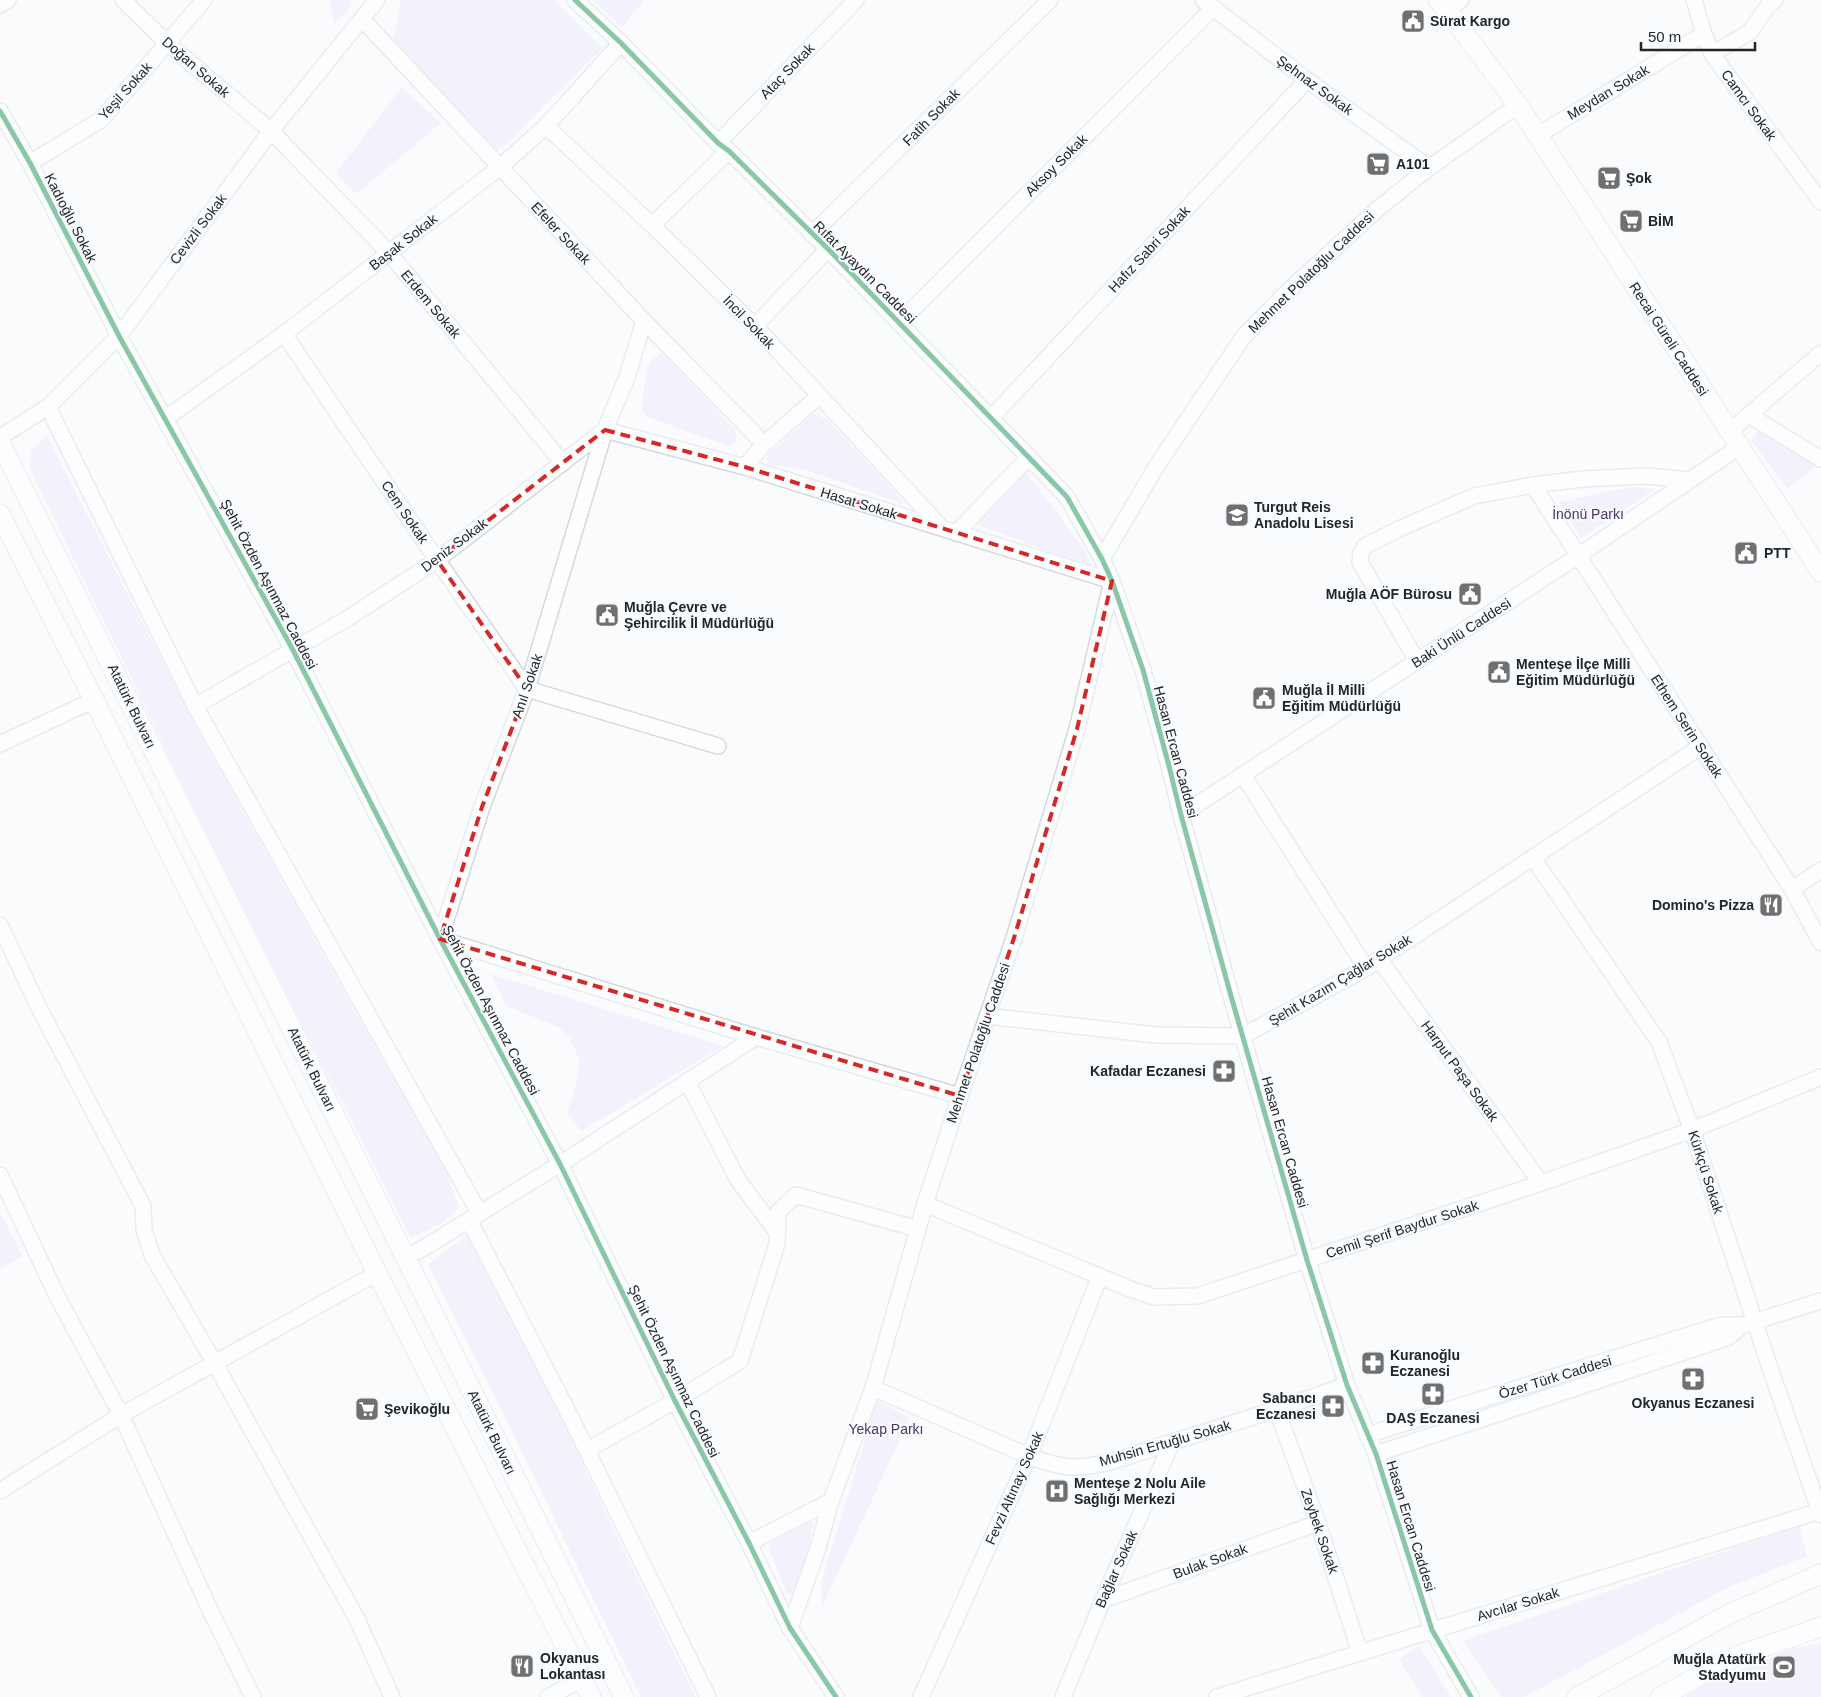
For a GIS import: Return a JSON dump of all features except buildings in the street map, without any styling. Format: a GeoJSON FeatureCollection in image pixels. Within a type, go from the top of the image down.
{"type":"FeatureCollection","features":[{"type":"Feature","properties":{"kind":"main road","name":"Recai Güreli Caddesi"},"geometry":{"type":"LineString","coordinates":[[1449,3],[1538,135],[1821,572]]}},
{"type":"Feature","properties":{"kind":"main road","name":"Atatürk Bulvarı"},"geometry":{"type":"LineString","coordinates":[[0,442],[624,1697]]}},
{"type":"Feature","properties":{"kind":"main road"},"geometry":{"type":"LineString","coordinates":[[0,514],[377,1273],[591,1697]]}},
{"type":"Feature","properties":{"kind":"main road"},"geometry":{"type":"LineString","coordinates":[[377,1273],[405,1258]]}},
{"type":"Feature","properties":{"kind":"main road"},"geometry":{"type":"LineString","coordinates":[[1577,1697],[1729,1614],[1821,1574]]}},
{"type":"Feature","properties":{"kind":"main road"},"geometry":{"type":"LineString","coordinates":[[1660,1697],[1737,1656],[1821,1627]]}},
{"type":"Feature","properties":{"kind":"street"},"geometry":{"type":"LineString","coordinates":[[0,5],[8,0]]}},
{"type":"Feature","properties":{"kind":"street","name":"Doğan Sokak"},"geometry":{"type":"LineString","coordinates":[[123,0],[167,43],[271,131]]}},
{"type":"Feature","properties":{"kind":"street","name":"Yeşil Sokak"},"geometry":{"type":"LineString","coordinates":[[30,163],[102,119],[204,0]]}},
{"type":"Feature","properties":{"kind":"street","name":"Rıfat Ayaydın Caddesi"},"geometry":{"type":"LineString","coordinates":[[575,0],[621,43],[723,147],[828,249],[1067,497],[1102,559],[1112,581]]}},
{"type":"Feature","properties":{"kind":"street","name":"Ataç Sokak"},"geometry":{"type":"LineString","coordinates":[[652,225],[856,0]]}},
{"type":"Feature","properties":{"kind":"street","name":"Fatih Sokak"},"geometry":{"type":"LineString","coordinates":[[812,234],[1050,0]]}},
{"type":"Feature","properties":{"kind":"street","name":"Camcı Sokak"},"geometry":{"type":"LineString","coordinates":[[1694,0],[1712,54],[1821,202]]}},
{"type":"Feature","properties":{"kind":"street"},"geometry":{"type":"LineString","coordinates":[[1712,54],[1750,32],[1768,6],[1775,0]]}},
{"type":"Feature","properties":{"kind":"street","name":"Cevizli Sokak"},"geometry":{"type":"LineString","coordinates":[[0,438],[48,407],[119,336],[271,131],[375,1]]}},
{"type":"Feature","properties":{"kind":"street","name":"Şehnaz Sokak"},"geometry":{"type":"LineString","coordinates":[[1208,4],[1307,80],[1429,168]]}},
{"type":"Feature","properties":{"kind":"street","name":"Aksoy Sokak"},"geometry":{"type":"LineString","coordinates":[[899,323],[1208,4]]}},
{"type":"Feature","properties":{"kind":"street","name":"Efeler Sokak"},"geometry":{"type":"LineString","coordinates":[[362,19],[644,321],[764,444]]}},
{"type":"Feature","properties":{"kind":"street","name":"Meydan Sokak"},"geometry":{"type":"LineString","coordinates":[[1538,135],[1704,34]]}},
{"type":"Feature","properties":{"kind":"street","name":"Başak Sokak"},"geometry":{"type":"LineString","coordinates":[[166,418],[284,334],[500,168],[546,126],[621,43]]}},
{"type":"Feature","properties":{"kind":"street","name":"Hafız Sabri Sokak"},"geometry":{"type":"LineString","coordinates":[[991,418],[1307,80]]}},
{"type":"Feature","properties":{"kind":"street","name":"Mehmet Polatoğlu Caddesi"},"geometry":{"type":"LineString","coordinates":[[1102,559],[1156,468],[1244,336],[1286,293],[1380,206],[1429,168],[1518,105]]}},
{"type":"Feature","properties":{"kind":"street","name":"Kadıoğlu Sokak"},"geometry":{"type":"LineString","coordinates":[[0,111],[30,163],[119,336]]}},
{"type":"Feature","properties":{"kind":"street","name":"İncil Sokak"},"geometry":{"type":"LineString","coordinates":[[546,126],[652,225],[754,326],[949,531]]}},
{"type":"Feature","properties":{"kind":"street","name":"Erdem Sokak"},"geometry":{"type":"LineString","coordinates":[[271,131],[389,254],[563,462]]}},
{"type":"Feature","properties":{"kind":"street"},"geometry":{"type":"LineString","coordinates":[[754,326],[828,249]]}},
{"type":"Feature","properties":{"kind":"street","name":"Deniz Sokak"},"geometry":{"type":"LineString","coordinates":[[195,706],[350,617],[437,560],[605,430],[628,377],[644,321]]}},
{"type":"Feature","properties":{"kind":"street","name":"Cem Sokak"},"geometry":{"type":"LineString","coordinates":[[284,334],[437,560],[528,689]]}},
{"type":"Feature","properties":{"kind":"street","name":"Şehit Özden Aşınmaz Caddesi"},"geometry":{"type":"LineString","coordinates":[[119,336],[293,650],[440,938],[560,1164],[675,1401],[749,1543],[790,1628],[836,1697]]}},
{"type":"Feature","properties":{"kind":"street","name":"Baki Ünlü Caddesi"},"geometry":{"type":"LineString","coordinates":[[1181,815],[1578,556],[1690,480],[1734,440],[1749,415],[1821,353]]}},
{"type":"Feature","properties":{"kind":"street"},"geometry":{"type":"LineString","coordinates":[[745,467],[764,444],[819,396]]}},
{"type":"Feature","properties":{"kind":"street"},"geometry":{"type":"LineString","coordinates":[[48,407],[195,706],[475,1217],[708,1697]]}},
{"type":"Feature","properties":{"kind":"street"},"geometry":{"type":"LineString","coordinates":[[1749,415],[1821,459]]}},
{"type":"Feature","properties":{"kind":"street","name":"Hasat Sokak"},"geometry":{"type":"LineString","coordinates":[[605,430],[745,467],[1112,581]]}},
{"type":"Feature","properties":{"kind":"street","name":"Anıl Sokak"},"geometry":{"type":"LineString","coordinates":[[440,938],[482,808],[528,689],[605,430]]}},
{"type":"Feature","properties":{"kind":"street"},"geometry":{"type":"LineString","coordinates":[[949,531],[1029,457]]}},
{"type":"Feature","properties":{"kind":"street"},"geometry":{"type":"LineString","coordinates":[[1417,661],[1360,562],[1360,553],[1364,546],[1399,528],[1474,496],[1533,485],[1582,479],[1646,476],[1690,480]]}},
{"type":"Feature","properties":{"kind":"street","name":"Ethem Serin Sokak"},"geometry":{"type":"LineString","coordinates":[[1533,485],[1792,889],[1821,943]]}},
{"type":"Feature","properties":{"kind":"street","name":"Mehmet Polatoğlu Caddesi"},"geometry":{"type":"LineString","coordinates":[[790,1628],[818,1548],[831,1501],[873,1388],[925,1204],[1014,938],[1077,729],[1112,581]]}},
{"type":"Feature","properties":{"kind":"street","name":"Hasan Ercan Caddesi"},"geometry":{"type":"LineString","coordinates":[[1112,581],[1143,670],[1170,766],[1181,815],[1307,1260],[1347,1384],[1376,1454],[1432,1630],[1471,1697]]}},
{"type":"Feature","properties":{"kind":"street"},"geometry":{"type":"LineString","coordinates":[[528,689],[718,746]]}},
{"type":"Feature","properties":{"kind":"street"},"geometry":{"type":"LineString","coordinates":[[0,744],[94,700]]}},
{"type":"Feature","properties":{"kind":"street","name":"Şehit Kazım Çağlar Sokak"},"geometry":{"type":"LineString","coordinates":[[987,1016],[1156,1035],[1243,1036],[1366,968],[1700,747]]}},
{"type":"Feature","properties":{"kind":"street"},"geometry":{"type":"LineString","coordinates":[[1243,775],[1366,968]]}},
{"type":"Feature","properties":{"kind":"street","name":"Kürkçü Sokak"},"geometry":{"type":"LineString","coordinates":[[1533,858],[1659,1042],[1692,1130],[1748,1323],[1820,1513]]}},
{"type":"Feature","properties":{"kind":"street"},"geometry":{"type":"LineString","coordinates":[[1792,889],[1821,870]]}},
{"type":"Feature","properties":{"kind":"street"},"geometry":{"type":"LineString","coordinates":[[0,925],[38,1006],[143,1206],[144,1230],[152,1255],[214,1362],[357,1619],[392,1697]]}},
{"type":"Feature","properties":{"kind":"street"},"geometry":{"type":"LineString","coordinates":[[440,938],[756,1037],[960,1096]]}},
{"type":"Feature","properties":{"kind":"street","name":"Harput Paşa Sokak"},"geometry":{"type":"LineString","coordinates":[[1380,959],[1540,1183]]}},
{"type":"Feature","properties":{"kind":"street"},"geometry":{"type":"LineString","coordinates":[[405,1258],[560,1164],[756,1037]]}},
{"type":"Feature","properties":{"kind":"street","name":"Cemil Şerif Baydur Sokak"},"geometry":{"type":"LineString","coordinates":[[925,1204],[1154,1297],[1197,1296],[1540,1183],[1692,1130],[1821,1077]]}},
{"type":"Feature","properties":{"kind":"street"},"geometry":{"type":"LineString","coordinates":[[687,1081],[738,1180],[777,1232]]}},
{"type":"Feature","properties":{"kind":"street"},"geometry":{"type":"LineString","coordinates":[[0,1175],[57,1296],[121,1415],[210,1610],[253,1697]]}},
{"type":"Feature","properties":{"kind":"street"},"geometry":{"type":"LineString","coordinates":[[587,1450],[675,1401],[740,1361],[777,1244],[778,1212],[796,1195],[918,1229]]}},
{"type":"Feature","properties":{"kind":"street"},"geometry":{"type":"LineString","coordinates":[[0,1491],[121,1415],[377,1273]]}},
{"type":"Feature","properties":{"kind":"street","name":"Fevzi Altınay Sokak"},"geometry":{"type":"LineString","coordinates":[[921,1697],[1029,1456],[1100,1276]]}},
{"type":"Feature","properties":{"kind":"street","name":"Özer Türk Caddesi"},"geometry":{"type":"LineString","coordinates":[[1367,1435],[1721,1325],[1748,1323],[1821,1301]]}},
{"type":"Feature","properties":{"kind":"street","name":"Özer Türk Caddesi"},"geometry":{"type":"LineString","coordinates":[[1376,1454],[1727,1338],[1748,1323]]}},
{"type":"Feature","properties":{"kind":"street","name":"Muhsin Ertuğlu Sokak"},"geometry":{"type":"LineString","coordinates":[[873,1388],[1043,1462],[1076,1468],[1109,1461],[1277,1410],[1347,1384]]}},
{"type":"Feature","properties":{"kind":"street","name":"Zeybek Sokak"},"geometry":{"type":"LineString","coordinates":[[1277,1410],[1318,1523],[1360,1653]]}},
{"type":"Feature","properties":{"kind":"street","name":"Bağlar Sokak"},"geometry":{"type":"LineString","coordinates":[[1063,1697],[1172,1442]]}},
{"type":"Feature","properties":{"kind":"street"},"geometry":{"type":"LineString","coordinates":[[749,1543],[831,1501]]}},
{"type":"Feature","properties":{"kind":"street","name":"Avcılar Sokak"},"geometry":{"type":"LineString","coordinates":[[1217,1697],[1820,1513]]}},
{"type":"Feature","properties":{"kind":"street","name":"Bulak Sokak"},"geometry":{"type":"LineString","coordinates":[[1103,1600],[1318,1523]]}},
{"type":"Feature","properties":{"kind":"street"},"geometry":{"type":"LineString","coordinates":[[548,1697],[582,1679]]}},
{"type":"Feature","properties":{"kind":"highlighted area"},"geometry":{"type":"Polygon","coordinates":[[[605,430],[745,467],[1112,581],[1077,729],[1014,938],[960,1096],[440,939],[482,807],[527,689],[437,560],[605,430]]]}},
{"type":"Feature","properties":{"kind":"green space"},"geometry":{"type":"Polygon","coordinates":[[[329,0],[351,0],[348,10],[334,24],[329,0]]]}},
{"type":"Feature","properties":{"kind":"green space"},"geometry":{"type":"Polygon","coordinates":[[[401,0],[554,0],[603,48],[502,148],[500,147],[494,153],[393,41],[401,0]]]}},
{"type":"Feature","properties":{"kind":"green space"},"geometry":{"type":"Polygon","coordinates":[[[593,0],[644,0],[622,27],[593,0]]]}},
{"type":"Feature","properties":{"kind":"green space"},"geometry":{"type":"Polygon","coordinates":[[[402,87],[441,123],[356,194],[336,173],[402,87]]]}},
{"type":"Feature","properties":{"kind":"green space"},"geometry":{"type":"Polygon","coordinates":[[[662,353],[736,431],[736,440],[728,446],[648,417],[641,411],[647,367],[653,359],[662,353]]]}},
{"type":"Feature","properties":{"kind":"green space"},"geometry":{"type":"Polygon","coordinates":[[[813,414],[827,419],[900,498],[903,504],[806,470],[767,464],[768,454],[813,414]]]}},
{"type":"Feature","properties":{"kind":"green space"},"geometry":{"type":"Polygon","coordinates":[[[1761,429],[1818,465],[1787,488],[1751,440],[1761,429]]]}},
{"type":"Feature","properties":{"kind":"green space"},"geometry":{"type":"Polygon","coordinates":[[[47,436],[192,720],[446,1170],[459,1207],[443,1223],[411,1238],[234,890],[30,469],[31,451],[47,436]]]}},
{"type":"Feature","properties":{"kind":"green space"},"geometry":{"type":"Polygon","coordinates":[[[1025,471],[1085,550],[1092,567],[974,524],[1025,471]]]}},
{"type":"Feature","properties":{"kind":"green space","name":"İnönü Parkı"},"geometry":{"type":"Polygon","coordinates":[[[1631,487],[1655,489],[1581,538],[1559,502],[1631,487]]]}},
{"type":"Feature","properties":{"kind":"green space"},"geometry":{"type":"Polygon","coordinates":[[[491,974],[723,1046],[581,1131],[567,1112],[574,1093],[580,1062],[570,1038],[558,1027],[506,1006],[491,974]]]}},
{"type":"Feature","properties":{"kind":"green space"},"geometry":{"type":"Polygon","coordinates":[[[0,1213],[23,1256],[0,1269],[0,1213]]]}},
{"type":"Feature","properties":{"kind":"green space"},"geometry":{"type":"Polygon","coordinates":[[[471,1232],[696,1697],[641,1697],[501,1409],[428,1265],[471,1232]]]}},
{"type":"Feature","properties":{"kind":"green space","name":"Yekap Parkı"},"geometry":{"type":"Polygon","coordinates":[[[877,1400],[910,1418],[822,1607],[822,1580],[877,1400]]]}},
{"type":"Feature","properties":{"kind":"green space"},"geometry":{"type":"Polygon","coordinates":[[[807,1523],[814,1523],[798,1592],[793,1596],[786,1592],[768,1546],[770,1543],[807,1523]]]}},
{"type":"Feature","properties":{"kind":"green space"},"geometry":{"type":"Polygon","coordinates":[[[1799,1526],[1807,1556],[1727,1588],[1524,1697],[1502,1697],[1463,1641],[1799,1526]]]}},
{"type":"Feature","properties":{"kind":"green space","name":"Muğla Atatürk Stadyumu"},"geometry":{"type":"Polygon","coordinates":[[[1821,1643],[1821,1697],[1685,1697],[1704,1685],[1791,1649],[1821,1643]]]}},
{"type":"Feature","properties":{"kind":"green space"},"geometry":{"type":"Polygon","coordinates":[[[1419,1646],[1451,1697],[1422,1697],[1399,1659],[1419,1646]]]}},
{"type":"Feature","properties":{"kind":"cycle path"},"geometry":{"type":"LineString","coordinates":[[575,0],[621,43],[718,143],[729,151],[828,249],[1067,497],[1102,559],[1112,581],[1143,670],[1231,996],[1307,1260],[1347,1385],[1376,1454],[1432,1630],[1471,1697]]}},
{"type":"Feature","properties":{"kind":"cycle path"},"geometry":{"type":"LineString","coordinates":[[0,111],[30,163],[119,336],[293,650],[440,939],[560,1164],[675,1401],[749,1543],[790,1628],[836,1697]]}},
{"type":"Feature","properties":{"kind":"place","name":"Sürat Kargo"},"geometry":{"type":"Point","coordinates":[1413,21]}},
{"type":"Feature","properties":{"kind":"place","name":"A101"},"geometry":{"type":"Point","coordinates":[1378,164]}},
{"type":"Feature","properties":{"kind":"place","name":"Şok"},"geometry":{"type":"Point","coordinates":[1609,178]}},
{"type":"Feature","properties":{"kind":"place","name":"BİM"},"geometry":{"type":"Point","coordinates":[1631,221]}},
{"type":"Feature","properties":{"kind":"place","name":"Turgut Reis Anadolu Lisesi"},"geometry":{"type":"Point","coordinates":[1237,515]}},
{"type":"Feature","properties":{"kind":"place","name":"PTT"},"geometry":{"type":"Point","coordinates":[1746,553]}},
{"type":"Feature","properties":{"kind":"place","name":"Muğla AÖF Bürosu"},"geometry":{"type":"Point","coordinates":[1470,594]}},
{"type":"Feature","properties":{"kind":"place","name":"Muğla Çevre ve Şehircilik İl Müdürlüğü"},"geometry":{"type":"Point","coordinates":[607,615]}},
{"type":"Feature","properties":{"kind":"place","name":"Menteşe İlçe Milli Eğitim Müdürlüğü"},"geometry":{"type":"Point","coordinates":[1499,672]}},
{"type":"Feature","properties":{"kind":"place","name":"Muğla İl Milli Eğitim Müdürlüğü"},"geometry":{"type":"Point","coordinates":[1264,698]}},
{"type":"Feature","properties":{"kind":"place","name":"Domino's Pizza"},"geometry":{"type":"Point","coordinates":[1771,905]}},
{"type":"Feature","properties":{"kind":"place","name":"Kafadar Eczanesi"},"geometry":{"type":"Point","coordinates":[1224,1071]}},
{"type":"Feature","properties":{"kind":"place","name":"Kuranoğlu Eczanesi"},"geometry":{"type":"Point","coordinates":[1373,1363]}},
{"type":"Feature","properties":{"kind":"place","name":"Okyanus Eczanesi"},"geometry":{"type":"Point","coordinates":[1693,1379]}},
{"type":"Feature","properties":{"kind":"place","name":"DAŞ Eczanesi"},"geometry":{"type":"Point","coordinates":[1433,1394]}},
{"type":"Feature","properties":{"kind":"place","name":"Sabancı Eczanesi"},"geometry":{"type":"Point","coordinates":[1333,1406]}},
{"type":"Feature","properties":{"kind":"place","name":"Şevikoğlu"},"geometry":{"type":"Point","coordinates":[367,1409]}},
{"type":"Feature","properties":{"kind":"place","name":"Menteşe 2 Nolu Aile Sağlığı Merkezi"},"geometry":{"type":"Point","coordinates":[1057,1491]}},
{"type":"Feature","properties":{"kind":"place","name":"Okyanus Lokantası"},"geometry":{"type":"Point","coordinates":[522,1666]}},
{"type":"Feature","properties":{"kind":"place","name":"Muğla Atatürk Stadyumu"},"geometry":{"type":"Point","coordinates":[1784,1667]}}]}
